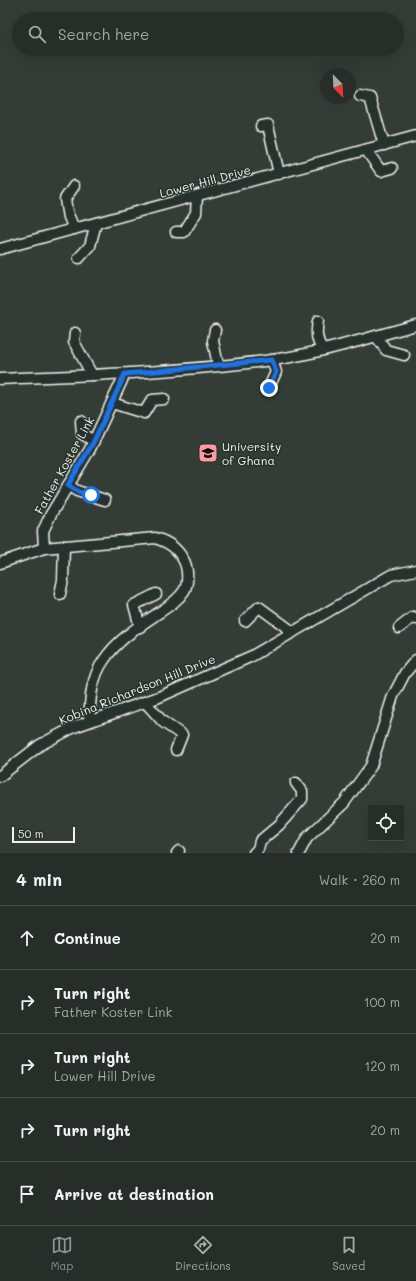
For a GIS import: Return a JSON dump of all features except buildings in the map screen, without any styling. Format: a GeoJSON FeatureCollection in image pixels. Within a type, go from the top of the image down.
{"type":"FeatureCollection","features":[{"type":"Feature","properties":{"kind":"street"},"geometry":{"type":"LineString","coordinates":[[360,96],[370,98],[384,145]]}},
{"type":"Feature","properties":{"kind":"street"},"geometry":{"type":"LineString","coordinates":[[261,126],[268,125],[279,174]]}},
{"type":"Feature","properties":{"kind":"street","name":"Lower Hill Drive"},"geometry":{"type":"LineString","coordinates":[[0,250],[416,136]]}},
{"type":"Feature","properties":{"kind":"street"},"geometry":{"type":"LineString","coordinates":[[366,150],[381,171],[392,168]]}},
{"type":"Feature","properties":{"kind":"street"},"geometry":{"type":"LineString","coordinates":[[74,186],[65,199],[67,212],[74,229]]}},
{"type":"Feature","properties":{"kind":"street"},"geometry":{"type":"LineString","coordinates":[[176,232],[184,232],[196,213],[198,196]]}},
{"type":"Feature","properties":{"kind":"street"},"geometry":{"type":"LineString","coordinates":[[79,258],[90,246],[96,223]]}},
{"type":"Feature","properties":{"kind":"street"},"geometry":{"type":"LineString","coordinates":[[318,321],[316,332],[318,341],[324,350]]}},
{"type":"Feature","properties":{"kind":"street"},"geometry":{"type":"LineString","coordinates":[[0,380],[125,374],[272,360],[324,350],[416,325]]}},
{"type":"Feature","properties":{"kind":"street"},"geometry":{"type":"LineString","coordinates":[[215,330],[213,342],[218,365]]}},
{"type":"Feature","properties":{"kind":"street"},"geometry":{"type":"LineString","coordinates":[[75,333],[74,342],[92,375]]}},
{"type":"Feature","properties":{"kind":"street"},"geometry":{"type":"LineString","coordinates":[[376,336],[386,350],[404,355]]}},
{"type":"Feature","properties":{"kind":"street"},"geometry":{"type":"LineString","coordinates":[[269,388],[276,372],[272,360]]}},
{"type":"Feature","properties":{"kind":"street","name":"Father Koster Link"},"geometry":{"type":"LineString","coordinates":[[44,548],[43,531],[50,514],[94,441],[125,374]]}},
{"type":"Feature","properties":{"kind":"street"},"geometry":{"type":"LineString","coordinates":[[112,403],[144,413],[152,400],[164,399]]}},
{"type":"Feature","properties":{"kind":"street"},"geometry":{"type":"LineString","coordinates":[[81,421],[82,434],[94,441]]}},
{"type":"Feature","properties":{"kind":"street"},"geometry":{"type":"LineString","coordinates":[[68,485],[78,492],[105,500]]}},
{"type":"Feature","properties":{"kind":"street"},"geometry":{"type":"LineString","coordinates":[[0,563],[44,548],[155,538],[165,541],[177,549],[185,563],[187,577],[185,590],[172,604],[140,626],[114,647],[96,672],[92,687],[89,721]]}},
{"type":"Feature","properties":{"kind":"street"},"geometry":{"type":"LineString","coordinates":[[60,594],[64,546]]}},
{"type":"Feature","properties":{"kind":"street","name":"Kobina Richardson Hill Drive"},"geometry":{"type":"LineString","coordinates":[[0,776],[40,745],[89,721],[144,702],[252,656],[391,575],[416,570]]}},
{"type":"Feature","properties":{"kind":"street"},"geometry":{"type":"LineString","coordinates":[[140,626],[134,605],[156,594]]}},
{"type":"Feature","properties":{"kind":"street"},"geometry":{"type":"LineString","coordinates":[[245,621],[259,607],[293,632]]}},
{"type":"Feature","properties":{"kind":"street"},"geometry":{"type":"LineString","coordinates":[[399,628],[413,617],[416,619]]}},
{"type":"Feature","properties":{"kind":"street"},"geometry":{"type":"LineString","coordinates":[[299,853],[307,838],[344,804],[371,766],[394,696],[412,671],[416,660]]}},
{"type":"Feature","properties":{"kind":"street"},"geometry":{"type":"LineString","coordinates":[[144,702],[163,722],[182,735],[176,750]]}},
{"type":"Feature","properties":{"kind":"street"},"geometry":{"type":"LineString","coordinates":[[254,853],[258,849],[260,840],[279,825],[302,799],[302,791],[296,783]]}},
{"type":"Feature","properties":{"kind":"place","name":"University of Ghana"},"geometry":{"type":"Point","coordinates":[208,453]}},
{"type":"Feature","properties":{"kind":"route"},"geometry":{"type":"LineString","coordinates":[[91,495],[78,492],[68,485],[90,449],[125,374],[272,360],[276,372],[269,388]]}}]}
